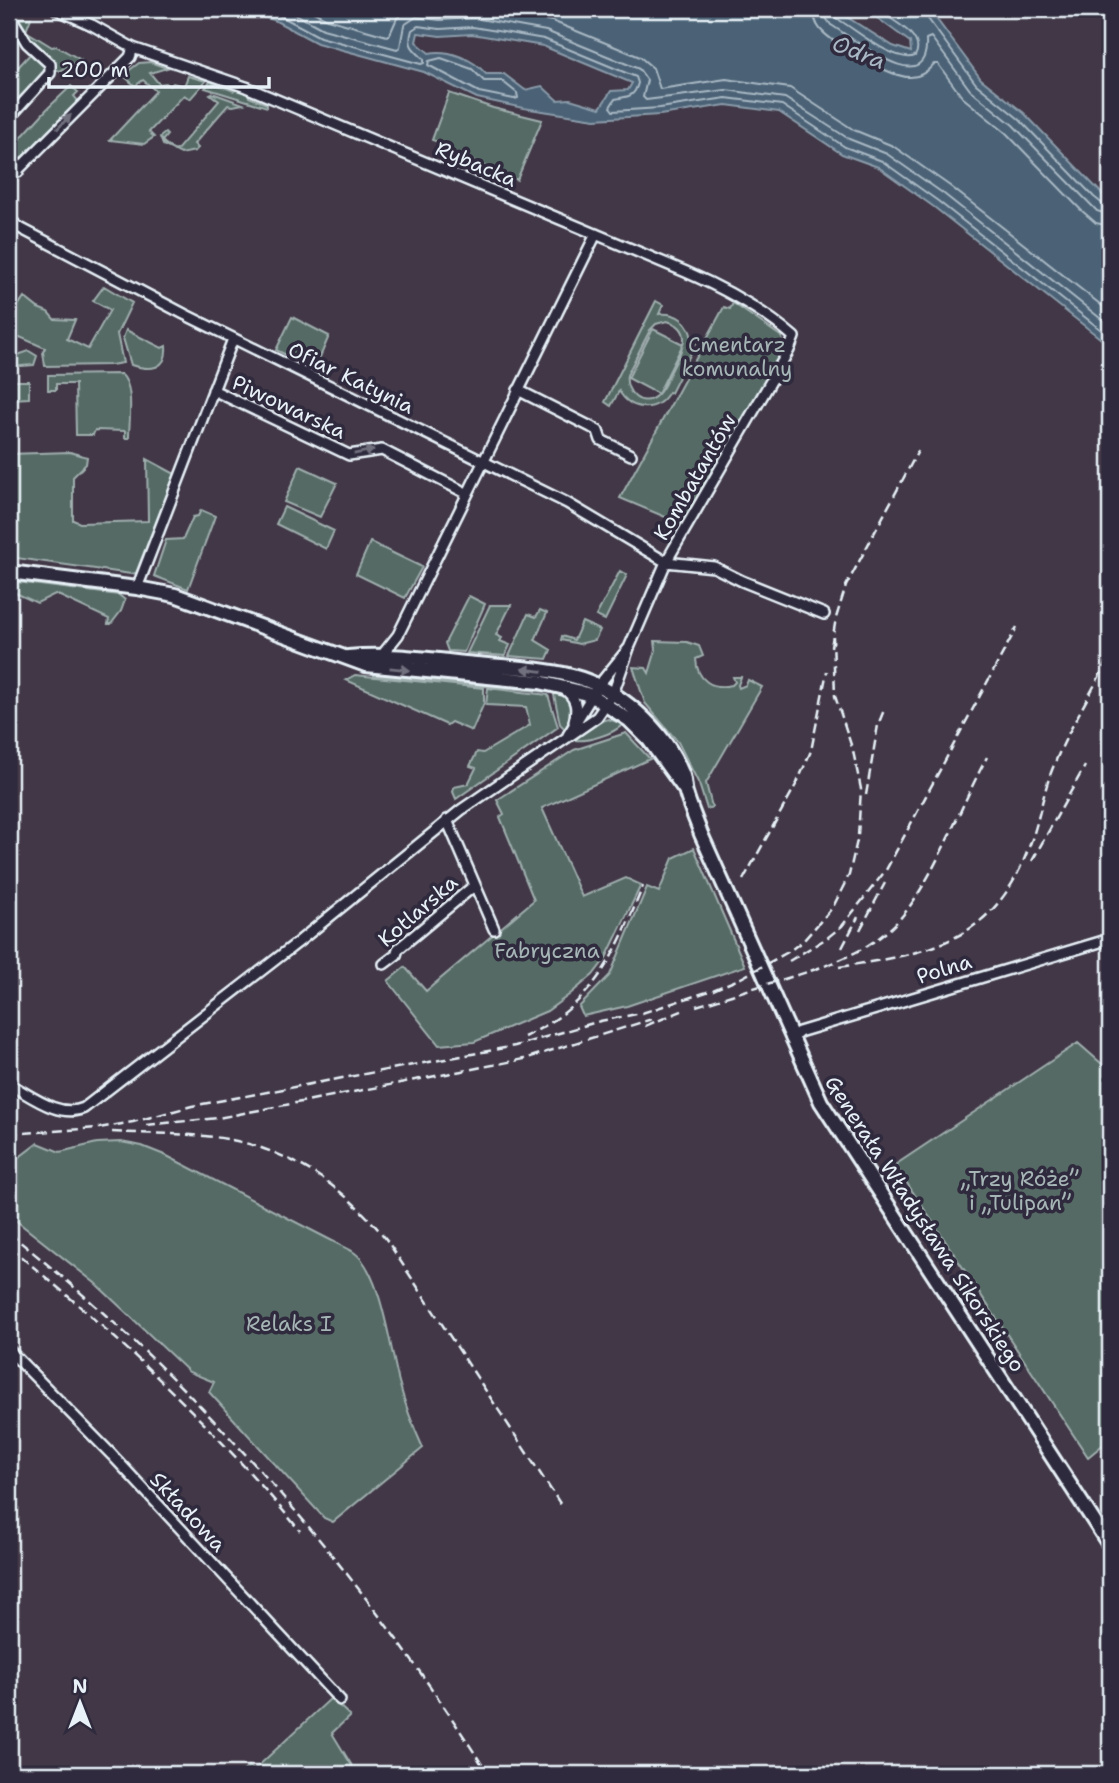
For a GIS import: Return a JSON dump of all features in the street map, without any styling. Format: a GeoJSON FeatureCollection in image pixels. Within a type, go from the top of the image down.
{"type":"FeatureCollection","features":[{"type":"Feature","properties":{"kind":"main road"},"geometry":{"type":"LineString","coordinates":[[9,572],[137,588],[188,599],[371,666],[595,691]]}},
{"type":"Feature","properties":{"kind":"main road"},"geometry":{"type":"LineString","coordinates":[[348,657],[382,655],[554,672],[574,676],[595,691]]}},
{"type":"Feature","properties":{"kind":"main road","name":"Generała Władysława Sikorskiego"},"geometry":{"type":"LineString","coordinates":[[595,691],[636,712],[665,743],[684,775],[681,786],[812,1086],[1109,1543]]}},
{"type":"Feature","properties":{"kind":"street","name":"Rybacka"},"geometry":{"type":"LineString","coordinates":[[56,9],[133,48],[255,91],[703,279],[784,328],[794,337]]}},
{"type":"Feature","properties":{"kind":"street"},"geometry":{"type":"LineString","coordinates":[[9,14],[27,43],[50,64],[50,73],[9,118]]}},
{"type":"Feature","properties":{"kind":"street"},"geometry":{"type":"LineString","coordinates":[[9,179],[130,57],[133,48]]}},
{"type":"Feature","properties":{"kind":"street"},"geometry":{"type":"LineString","coordinates":[[9,166],[18,172]]}},
{"type":"Feature","properties":{"kind":"street"},"geometry":{"type":"LineString","coordinates":[[9,187],[18,172]]}},
{"type":"Feature","properties":{"kind":"street","name":"Ofiar Katynia"},"geometry":{"type":"LineString","coordinates":[[9,219],[13,226],[233,339],[567,503],[666,562]]}},
{"type":"Feature","properties":{"kind":"street"},"geometry":{"type":"LineString","coordinates":[[382,655],[398,635],[596,234]]}},
{"type":"Feature","properties":{"kind":"street","name":"Kombatantów"},"geometry":{"type":"LineString","coordinates":[[629,648],[666,562],[789,351],[794,337]]}},
{"type":"Feature","properties":{"kind":"street","name":"Piwowarska"},"geometry":{"type":"LineString","coordinates":[[137,588],[233,339]]}},
{"type":"Feature","properties":{"kind":"street","name":"Piwowarska"},"geometry":{"type":"LineString","coordinates":[[213,390],[349,455],[382,450],[466,493]]}},
{"type":"Feature","properties":{"kind":"street"},"geometry":{"type":"LineString","coordinates":[[518,390],[591,427],[598,432],[601,440],[631,455]]}},
{"type":"Feature","properties":{"kind":"street"},"geometry":{"type":"LineString","coordinates":[[666,562],[687,562],[714,567],[824,614]]}},
{"type":"Feature","properties":{"kind":"street"},"geometry":{"type":"LineString","coordinates":[[398,635],[403,651],[412,658]]}},
{"type":"Feature","properties":{"kind":"street"},"geometry":{"type":"LineString","coordinates":[[567,736],[595,691],[629,648]]}},
{"type":"Feature","properties":{"kind":"street"},"geometry":{"type":"LineString","coordinates":[[9,1084],[56,1108],[69,1112],[84,1108],[389,870],[447,820],[597,717],[610,699],[629,648]]}},
{"type":"Feature","properties":{"kind":"street"},"geometry":{"type":"LineString","coordinates":[[560,685],[576,701],[577,711],[573,727]]}},
{"type":"Feature","properties":{"kind":"street"},"geometry":{"type":"LineString","coordinates":[[447,820],[494,929]]}},
{"type":"Feature","properties":{"kind":"street","name":"Kotlarska"},"geometry":{"type":"LineString","coordinates":[[384,964],[396,955],[398,949],[475,886]]}},
{"type":"Feature","properties":{"kind":"street","name":"Polna"},"geometry":{"type":"LineString","coordinates":[[791,1039],[799,1032],[1110,939]]}},
{"type":"Feature","properties":{"kind":"street","name":"Składowa"},"geometry":{"type":"LineString","coordinates":[[9,1350],[112,1455],[340,1700]]}},
{"type":"Feature","properties":{"kind":"green space"},"geometry":{"type":"Polygon","coordinates":[[[31,18],[26,31],[81,60],[60,71],[55,69],[26,39],[13,19],[31,18]]]}},
{"type":"Feature","properties":{"kind":"green space"},"geometry":{"type":"Polygon","coordinates":[[[33,51],[47,65],[48,71],[33,91],[29,88],[9,107],[9,77],[33,51]]]}},
{"type":"Feature","properties":{"kind":"green space"},"geometry":{"type":"Polygon","coordinates":[[[150,62],[167,68],[150,73],[159,84],[166,83],[170,86],[173,83],[184,86],[188,76],[206,81],[190,99],[184,95],[149,132],[154,137],[144,144],[110,140],[156,91],[143,80],[135,86],[123,75],[139,63],[150,62]]]}},
{"type":"Feature","properties":{"kind":"green space"},"geometry":{"type":"Polygon","coordinates":[[[210,82],[234,91],[241,88],[249,91],[249,97],[267,104],[267,107],[205,88],[210,82]]]}},
{"type":"Feature","properties":{"kind":"green space"},"geometry":{"type":"Polygon","coordinates":[[[71,86],[78,92],[74,96],[78,101],[14,165],[9,164],[9,151],[71,86]]]}},
{"type":"Feature","properties":{"kind":"green space"},"geometry":{"type":"Polygon","coordinates":[[[449,93],[493,108],[542,120],[517,180],[444,149],[441,143],[432,140],[449,93]]]}},
{"type":"Feature","properties":{"kind":"green space"},"geometry":{"type":"Polygon","coordinates":[[[210,94],[243,104],[228,105],[194,144],[198,148],[195,151],[181,154],[175,151],[219,101],[210,94]]]}},
{"type":"Feature","properties":{"kind":"green space"},"geometry":{"type":"Polygon","coordinates":[[[165,133],[167,135],[162,141],[172,150],[163,145],[160,137],[165,133]]]}},
{"type":"Feature","properties":{"kind":"green space"},"geometry":{"type":"Polygon","coordinates":[[[104,286],[132,303],[117,334],[123,363],[45,366],[45,348],[20,337],[9,341],[9,319],[24,297],[54,319],[75,320],[67,339],[88,349],[110,310],[93,301],[104,286]]]}},
{"type":"Feature","properties":{"kind":"green space"},"geometry":{"type":"Polygon","coordinates":[[[656,301],[663,305],[659,314],[677,317],[689,328],[692,340],[695,335],[699,337],[671,393],[657,404],[651,407],[637,406],[624,398],[619,391],[611,406],[605,402],[656,301]],[[667,321],[656,324],[650,330],[627,375],[631,393],[640,400],[646,401],[659,393],[678,357],[684,336],[676,325],[667,321]]]}},
{"type":"Feature","properties":{"kind":"green space","name":"Cmentarz komunalny"},"geometry":{"type":"Polygon","coordinates":[[[733,303],[782,337],[784,348],[682,524],[620,498],[724,307],[730,309],[733,303]]]}},
{"type":"Feature","properties":{"kind":"green space"},"geometry":{"type":"Polygon","coordinates":[[[292,317],[329,336],[315,369],[276,350],[292,317]]]}},
{"type":"Feature","properties":{"kind":"green space"},"geometry":{"type":"Polygon","coordinates":[[[653,329],[683,344],[658,394],[628,378],[653,329]]]}},
{"type":"Feature","properties":{"kind":"green space"},"geometry":{"type":"Polygon","coordinates":[[[126,330],[162,348],[166,346],[166,354],[161,364],[151,368],[131,365],[123,338],[126,330]]]}},
{"type":"Feature","properties":{"kind":"green space"},"geometry":{"type":"Polygon","coordinates":[[[29,351],[37,356],[34,365],[9,367],[9,358],[29,351]]]}},
{"type":"Feature","properties":{"kind":"green space"},"geometry":{"type":"Polygon","coordinates":[[[121,374],[130,395],[129,438],[125,438],[125,431],[95,430],[93,435],[76,435],[75,384],[56,384],[56,390],[48,390],[48,375],[121,374]]]}},
{"type":"Feature","properties":{"kind":"green space"},"geometry":{"type":"Polygon","coordinates":[[[11,381],[29,381],[29,398],[11,399],[11,381]]]}},
{"type":"Feature","properties":{"kind":"green space"},"geometry":{"type":"Polygon","coordinates":[[[70,452],[87,457],[86,464],[73,477],[73,520],[80,523],[148,521],[147,459],[175,474],[136,573],[9,557],[9,454],[70,452]]]}},
{"type":"Feature","properties":{"kind":"green space"},"geometry":{"type":"Polygon","coordinates":[[[300,466],[337,483],[320,517],[284,502],[300,466]]]}},
{"type":"Feature","properties":{"kind":"green space"},"geometry":{"type":"Polygon","coordinates":[[[284,507],[334,531],[326,549],[276,524],[284,507]]]}},
{"type":"Feature","properties":{"kind":"green space"},"geometry":{"type":"Polygon","coordinates":[[[201,510],[215,516],[188,589],[154,576],[166,540],[183,539],[193,517],[198,516],[201,510]]]}},
{"type":"Feature","properties":{"kind":"green space"},"geometry":{"type":"Polygon","coordinates":[[[370,542],[422,567],[405,598],[356,574],[370,542]]]}},
{"type":"Feature","properties":{"kind":"green space"},"geometry":{"type":"Polygon","coordinates":[[[620,571],[627,575],[605,620],[596,616],[620,571]]]}},
{"type":"Feature","properties":{"kind":"green space"},"geometry":{"type":"Polygon","coordinates":[[[9,581],[119,595],[125,600],[121,611],[111,624],[108,624],[109,619],[55,594],[37,603],[9,590],[9,581]]]}},
{"type":"Feature","properties":{"kind":"green space"},"geometry":{"type":"Polygon","coordinates":[[[469,596],[485,604],[464,652],[448,651],[445,643],[469,596]]]}},
{"type":"Feature","properties":{"kind":"green space"},"geometry":{"type":"Polygon","coordinates":[[[490,605],[511,605],[496,635],[502,638],[500,641],[510,645],[505,656],[467,653],[490,605]]]}},
{"type":"Feature","properties":{"kind":"green space"},"geometry":{"type":"Polygon","coordinates":[[[540,610],[547,613],[535,640],[551,650],[547,659],[509,656],[528,614],[536,617],[540,610]]]}},
{"type":"Feature","properties":{"kind":"green space"},"geometry":{"type":"Polygon","coordinates":[[[582,622],[600,630],[595,640],[579,644],[561,640],[562,636],[574,640],[582,622]]]}},
{"type":"Feature","properties":{"kind":"green space"},"geometry":{"type":"Polygon","coordinates":[[[655,641],[687,642],[699,646],[703,656],[696,659],[699,673],[712,685],[732,685],[735,682],[733,677],[741,677],[739,688],[746,685],[748,680],[762,687],[706,783],[712,807],[707,809],[699,784],[678,742],[645,703],[633,667],[646,668],[649,673],[656,650],[655,641]]]}},
{"type":"Feature","properties":{"kind":"green space"},"geometry":{"type":"Polygon","coordinates":[[[374,671],[549,688],[547,692],[374,675],[374,671]]]}},
{"type":"Feature","properties":{"kind":"green space"},"geometry":{"type":"Polygon","coordinates":[[[355,675],[484,688],[484,703],[472,731],[451,722],[447,725],[346,680],[355,675]]]}},
{"type":"Feature","properties":{"kind":"green space"},"geometry":{"type":"Polygon","coordinates":[[[488,688],[548,695],[558,727],[456,799],[454,787],[468,784],[476,768],[470,766],[477,752],[483,753],[530,725],[526,707],[486,705],[488,688]]]}},
{"type":"Feature","properties":{"kind":"green space"},"geometry":{"type":"Polygon","coordinates":[[[553,690],[560,691],[571,701],[571,722],[566,730],[560,724],[553,690]]]}},
{"type":"Feature","properties":{"kind":"green space"},"geometry":{"type":"Polygon","coordinates":[[[608,719],[623,724],[600,736],[575,740],[594,723],[608,719]]]}},
{"type":"Feature","properties":{"kind":"green space","name":"Fabryczna"},"geometry":{"type":"Polygon","coordinates":[[[626,733],[650,759],[542,808],[582,897],[626,878],[641,885],[606,958],[593,975],[547,1011],[474,1042],[439,1045],[388,981],[405,967],[426,991],[534,900],[500,817],[504,814],[497,800],[574,750],[626,733]]]}},
{"type":"Feature","properties":{"kind":"green space"},"geometry":{"type":"Polygon","coordinates":[[[694,848],[745,966],[627,1006],[583,1016],[579,1007],[610,975],[647,887],[659,892],[673,858],[694,848]]]}},
{"type":"Feature","properties":{"kind":"green space","name":"„Trzy Róże” i „Tulipan”"},"geometry":{"type":"Polygon","coordinates":[[[1078,1043],[1110,1071],[1110,1439],[1088,1457],[895,1165],[1078,1043]]]}},
{"type":"Feature","properties":{"kind":"green space","name":"Relaks I"},"geometry":{"type":"Polygon","coordinates":[[[121,1142],[142,1146],[167,1156],[352,1251],[362,1260],[370,1274],[383,1310],[404,1399],[423,1448],[333,1522],[324,1518],[209,1392],[214,1382],[189,1372],[95,1283],[9,1215],[9,1165],[38,1143],[60,1152],[97,1143],[121,1142]]]}},
{"type":"Feature","properties":{"kind":"green space"},"geometry":{"type":"Polygon","coordinates":[[[331,1698],[350,1716],[332,1733],[357,1774],[240,1774],[249,1766],[254,1770],[331,1698]]]}},
{"type":"Feature","properties":{"kind":"water","name":"Odra"},"geometry":{"type":"Polygon","coordinates":[[[232,9],[834,9],[893,46],[911,52],[910,42],[865,9],[929,9],[981,79],[1024,113],[1110,202],[1110,346],[934,207],[878,167],[842,154],[779,112],[726,105],[660,115],[595,119],[523,108],[477,98],[424,72],[317,43],[274,20],[232,9]],[[418,33],[416,42],[429,53],[445,52],[468,60],[486,74],[504,74],[525,90],[542,86],[557,100],[570,99],[600,108],[611,91],[628,90],[632,83],[543,46],[472,34],[440,36],[418,33]]]}},
{"type":"Feature","properties":{"kind":"railway"},"geometry":{"type":"LineString","coordinates":[[831,647],[846,586],[918,451]]}},
{"type":"Feature","properties":{"kind":"railway"},"geometry":{"type":"LineString","coordinates":[[789,961],[842,926],[886,870],[1017,627]]}},
{"type":"Feature","properties":{"kind":"railway"},"geometry":{"type":"LineString","coordinates":[[9,1134],[99,1128],[192,1106],[515,1046],[600,1021],[642,1013],[713,990],[788,952],[804,940],[833,907],[849,875],[858,836],[861,789],[853,751],[835,696],[833,637]]}},
{"type":"Feature","properties":{"kind":"railway"},"geometry":{"type":"LineString","coordinates":[[839,967],[929,948],[954,938],[977,923],[997,904],[1014,879],[1029,847],[1058,755],[1110,656]]}},
{"type":"Feature","properties":{"kind":"railway"},"geometry":{"type":"LineString","coordinates":[[743,880],[797,783],[811,751],[827,671]]}},
{"type":"Feature","properties":{"kind":"railway"},"geometry":{"type":"LineString","coordinates":[[866,795],[878,725],[884,710]]}},
{"type":"Feature","properties":{"kind":"railway"},"geometry":{"type":"LineString","coordinates":[[696,1006],[828,965],[866,946],[883,934],[899,920],[923,885],[987,757]]}},
{"type":"Feature","properties":{"kind":"railway"},"geometry":{"type":"LineString","coordinates":[[1032,861],[1085,766]]}},
{"type":"Feature","properties":{"kind":"railway"},"geometry":{"type":"LineString","coordinates":[[860,930],[885,883]]}},
{"type":"Feature","properties":{"kind":"railway"},"geometry":{"type":"LineString","coordinates":[[524,1037],[549,1024],[569,1009],[600,975],[623,934],[643,886]]}},
{"type":"Feature","properties":{"kind":"railway"},"geometry":{"type":"LineString","coordinates":[[842,948],[858,917]]}},
{"type":"Feature","properties":{"kind":"railway"},"geometry":{"type":"LineString","coordinates":[[645,1026],[684,1010]]}},
{"type":"Feature","properties":{"kind":"railway"},"geometry":{"type":"LineString","coordinates":[[146,1125],[218,1118],[524,1059],[652,1019]]}},
{"type":"Feature","properties":{"kind":"railway"},"geometry":{"type":"LineString","coordinates":[[112,1132],[214,1137],[240,1142],[288,1159],[310,1171],[351,1201],[386,1239],[561,1505]]}},
{"type":"Feature","properties":{"kind":"railway"},"geometry":{"type":"LineString","coordinates":[[9,1233],[79,1291],[146,1353],[271,1483],[330,1552],[385,1624],[488,1774]]}},
{"type":"Feature","properties":{"kind":"railway"},"geometry":{"type":"LineString","coordinates":[[9,1247],[87,1312],[198,1417],[300,1531]]}}]}
